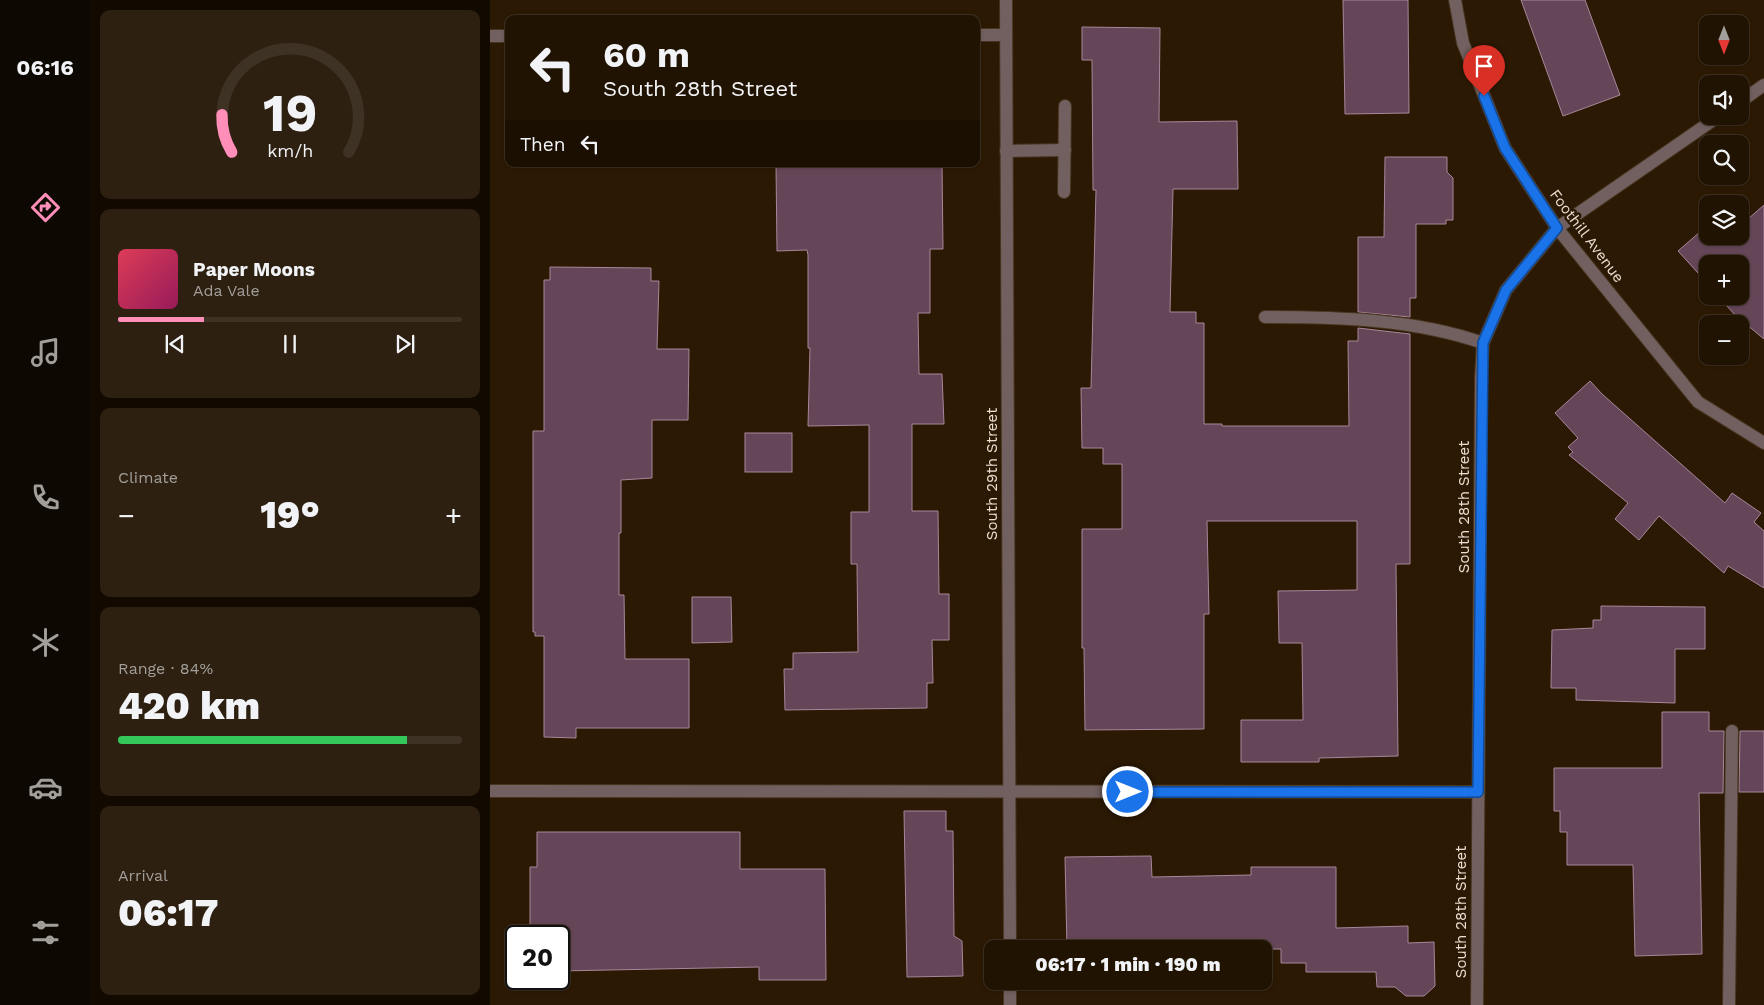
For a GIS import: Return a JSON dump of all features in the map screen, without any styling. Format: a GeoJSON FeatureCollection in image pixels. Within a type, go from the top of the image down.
{"type":"FeatureCollection","features":[{"type":"Feature","properties":{"kind":"street","name":"South 29th Street"},"geometry":{"type":"LineString","coordinates":[[1006,0],[1011,792],[1010,940]]}},
{"type":"Feature","properties":{"kind":"street","name":"Foothill Avenue"},"geometry":{"type":"LineString","coordinates":[[1455,0],[1463,43],[1505,148],[1557,228],[1698,402],[1764,443]]}},
{"type":"Feature","properties":{"kind":"street"},"geometry":{"type":"LineString","coordinates":[[980,35],[1006,35]]}},
{"type":"Feature","properties":{"kind":"street"},"geometry":{"type":"LineString","coordinates":[[490,36],[505,36]]}},
{"type":"Feature","properties":{"kind":"street"},"geometry":{"type":"LineString","coordinates":[[1749,96],[1764,85]]}},
{"type":"Feature","properties":{"kind":"street"},"geometry":{"type":"LineString","coordinates":[[1064,192],[1065,106]]}},
{"type":"Feature","properties":{"kind":"street","name":"South 28th Street"},"geometry":{"type":"LineString","coordinates":[[1477,1005],[1483,343],[1506,290],[1557,228],[1706,125]]}},
{"type":"Feature","properties":{"kind":"street"},"geometry":{"type":"LineString","coordinates":[[1006,151],[1065,150]]}},
{"type":"Feature","properties":{"kind":"street"},"geometry":{"type":"LineString","coordinates":[[1265,317],[1324,317],[1383,322],[1455,333],[1483,343]]}},
{"type":"Feature","properties":{"kind":"street"},"geometry":{"type":"LineString","coordinates":[[1729,1005],[1732,731]]}},
{"type":"Feature","properties":{"kind":"street"},"geometry":{"type":"LineString","coordinates":[[490,791],[1478,792]]}},
{"type":"Feature","properties":{"kind":"street"},"geometry":{"type":"LineString","coordinates":[[1010,990],[1010,1005]]}},
{"type":"Feature","properties":{"kind":"building"},"geometry":{"type":"Polygon","coordinates":[[[1343,0],[1408,0],[1409,113],[1345,114],[1343,0]]]}},
{"type":"Feature","properties":{"kind":"building"},"geometry":{"type":"Polygon","coordinates":[[[1521,0],[1585,0],[1620,95],[1563,116],[1521,0]]]}},
{"type":"Feature","properties":{"kind":"building"},"geometry":{"type":"Polygon","coordinates":[[[1082,27],[1160,28],[1159,122],[1237,121],[1238,189],[1173,189],[1170,312],[1196,312],[1196,323],[1204,323],[1204,424],[1222,424],[1222,426],[1349,426],[1348,341],[1358,341],[1358,328],[1410,334],[1410,564],[1396,564],[1398,756],[1319,758],[1319,762],[1241,762],[1241,720],[1303,720],[1302,643],[1279,643],[1278,591],[1357,590],[1357,521],[1207,521],[1209,614],[1204,614],[1204,729],[1085,730],[1084,648],[1082,648],[1082,529],[1122,529],[1122,464],[1103,464],[1103,448],[1082,448],[1081,388],[1091,388],[1096,190],[1093,190],[1092,60],[1082,60],[1082,27]]]}},
{"type":"Feature","properties":{"kind":"building"},"geometry":{"type":"Polygon","coordinates":[[[1385,157],[1447,157],[1447,172],[1453,178],[1453,220],[1446,220],[1446,224],[1416,224],[1416,298],[1410,298],[1410,317],[1358,312],[1358,237],[1384,237],[1385,157]]]}},
{"type":"Feature","properties":{"kind":"building"},"geometry":{"type":"Polygon","coordinates":[[[776,167],[942,167],[943,249],[930,249],[930,313],[918,313],[919,374],[942,374],[944,424],[912,424],[912,511],[938,511],[939,594],[949,594],[949,640],[932,640],[933,683],[927,683],[927,708],[785,710],[784,669],[793,669],[793,653],[858,652],[857,564],[851,564],[851,512],[869,512],[869,425],[808,426],[810,348],[808,348],[808,255],[807,250],[777,251],[776,167]]]}},
{"type":"Feature","properties":{"kind":"building"},"geometry":{"type":"Polygon","coordinates":[[[1764,205],[1764,339],[1749,327],[1749,315],[1735,315],[1726,305],[1749,305],[1749,255],[1699,255],[1699,274],[1678,251],[1699,233],[1699,245],[1749,245],[1749,218],[1764,205]]]}},
{"type":"Feature","properties":{"kind":"building"},"geometry":{"type":"Polygon","coordinates":[[[550,267],[651,268],[651,281],[659,281],[657,349],[689,349],[688,420],[652,420],[652,478],[621,480],[619,595],[624,595],[625,659],[689,659],[689,728],[576,728],[576,738],[544,737],[544,636],[535,636],[535,632],[533,632],[533,431],[544,431],[544,280],[550,280],[550,267]]]}},
{"type":"Feature","properties":{"kind":"building"},"geometry":{"type":"Polygon","coordinates":[[[1590,381],[1602,394],[1725,503],[1732,493],[1761,513],[1754,522],[1764,531],[1764,588],[1728,566],[1724,573],[1659,516],[1639,540],[1615,519],[1628,503],[1569,455],[1573,452],[1568,447],[1578,438],[1555,413],[1590,381]]]}},
{"type":"Feature","properties":{"kind":"building"},"geometry":{"type":"Polygon","coordinates":[[[745,433],[792,433],[792,472],[745,472],[745,433]]]}},
{"type":"Feature","properties":{"kind":"building"},"geometry":{"type":"Polygon","coordinates":[[[692,597],[731,597],[732,642],[692,643],[692,597]]]}},
{"type":"Feature","properties":{"kind":"building"},"geometry":{"type":"Polygon","coordinates":[[[1601,606],[1705,607],[1705,649],[1675,649],[1675,703],[1576,700],[1576,688],[1551,688],[1552,630],[1593,628],[1593,620],[1601,620],[1601,606]]]}},
{"type":"Feature","properties":{"kind":"building"},"geometry":{"type":"Polygon","coordinates":[[[1662,712],[1709,712],[1709,731],[1724,731],[1723,793],[1699,793],[1702,954],[1635,956],[1633,865],[1567,865],[1567,832],[1560,832],[1560,811],[1554,811],[1554,768],[1662,768],[1662,712]]]}},
{"type":"Feature","properties":{"kind":"building"},"geometry":{"type":"Polygon","coordinates":[[[1740,731],[1764,731],[1764,792],[1739,792],[1740,731]]]}},
{"type":"Feature","properties":{"kind":"building"},"geometry":{"type":"Polygon","coordinates":[[[904,811],[946,811],[946,831],[953,831],[954,936],[962,941],[963,976],[907,977],[904,811]]]}},
{"type":"Feature","properties":{"kind":"building"},"geometry":{"type":"Polygon","coordinates":[[[537,832],[740,832],[740,869],[825,869],[826,980],[759,980],[759,967],[570,971],[570,925],[530,925],[530,867],[537,867],[537,832]]]}},
{"type":"Feature","properties":{"kind":"building"},"geometry":{"type":"Polygon","coordinates":[[[1151,856],[1152,877],[1251,875],[1251,867],[1336,867],[1336,928],[1408,926],[1408,943],[1434,942],[1435,986],[1424,996],[1406,996],[1395,987],[1377,987],[1376,972],[1306,972],[1306,963],[1281,963],[1281,949],[1272,949],[1272,940],[1067,940],[1065,857],[1151,856]]]}},
{"type":"Feature","properties":{"kind":"route"},"geometry":{"type":"LineString","coordinates":[[1128,792],[1478,792],[1481,378],[1483,343],[1506,290],[1557,228],[1505,148],[1484,96]]}}]}
